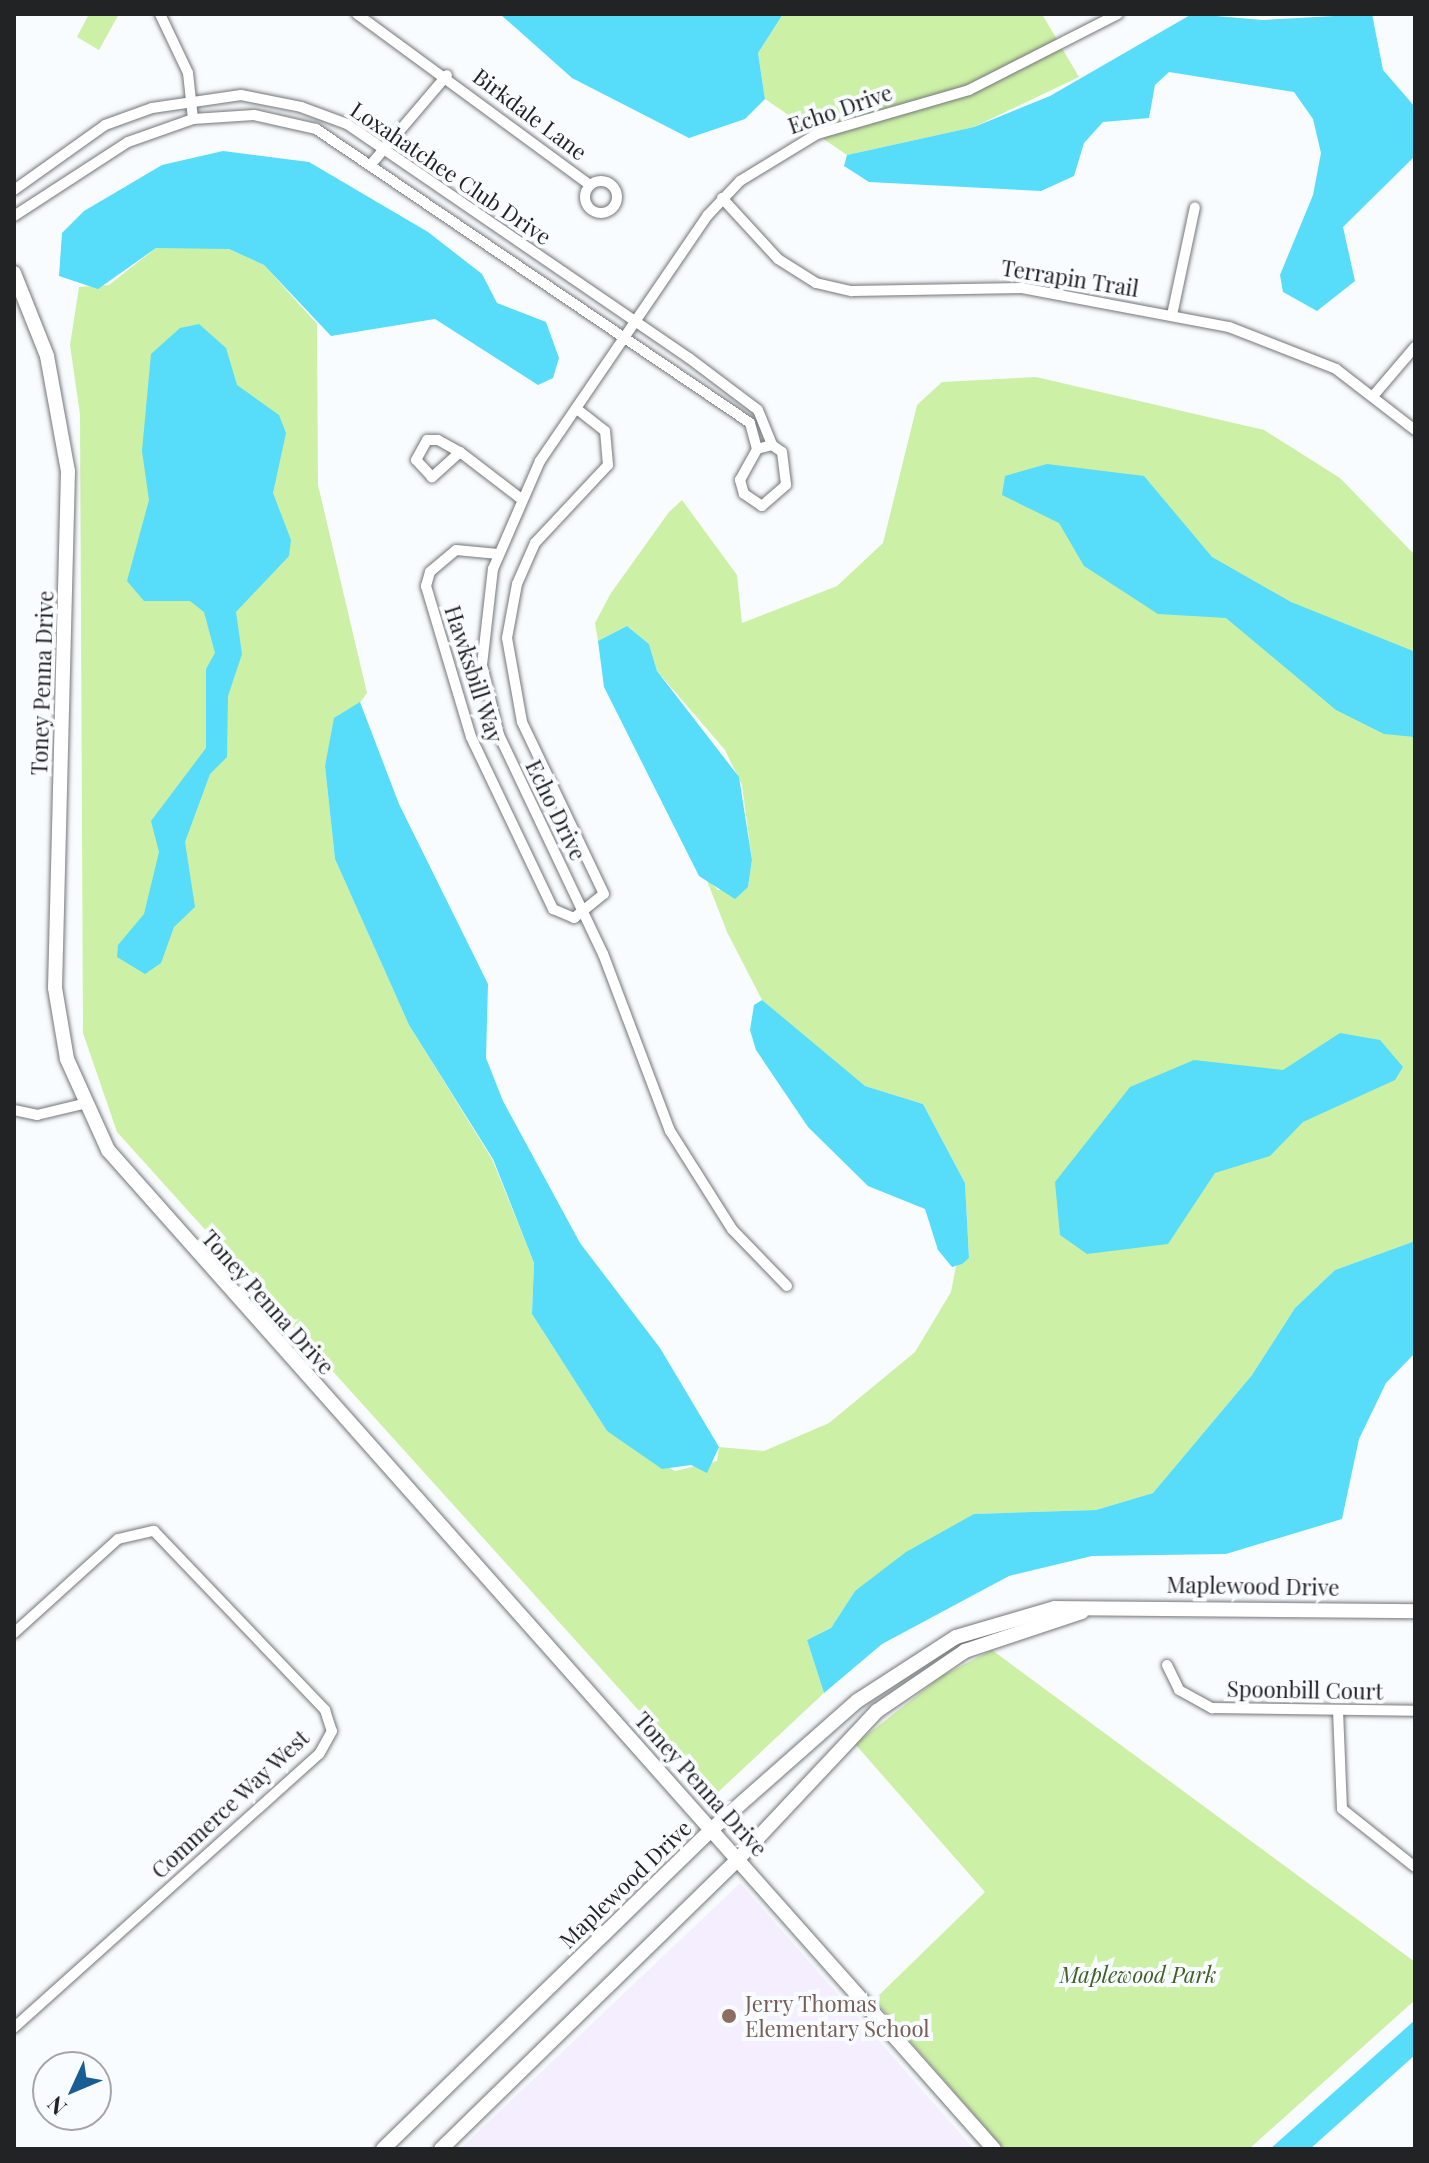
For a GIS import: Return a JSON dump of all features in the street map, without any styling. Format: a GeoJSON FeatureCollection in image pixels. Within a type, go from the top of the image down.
{"type":"FeatureCollection","features":[{"type":"Feature","properties":{"kind":"street"},"geometry":{"type":"LineString","coordinates":[[160,14],[192,99],[193,119]]}},
{"type":"Feature","properties":{"kind":"street","name":"Birkdale Lane"},"geometry":{"type":"LineString","coordinates":[[357,14],[447,75],[590,185]]}},
{"type":"Feature","properties":{"kind":"street","name":"Echo Drive"},"geometry":{"type":"LineString","coordinates":[[787,1286],[732,1229],[688,1165],[584,914],[488,703],[481,635],[498,554],[520,498],[627,334],[722,198],[789,146],[969,90],[1118,14]]}},
{"type":"Feature","properties":{"kind":"street","name":"Birkdale Lane"},"geometry":{"type":"LineString","coordinates":[[373,162],[447,75]]}},
{"type":"Feature","properties":{"kind":"street","name":"Loxahatchee Club Drive"},"geometry":{"type":"LineString","coordinates":[[14,190],[105,125],[192,99],[241,95],[301,107],[385,148],[636,321]]}},
{"type":"Feature","properties":{"kind":"street","name":"Loxahatchee Club Drive"},"geometry":{"type":"LineString","coordinates":[[14,216],[128,142],[193,119],[254,115],[292,122],[373,162],[627,334]]}},
{"type":"Feature","properties":{"kind":"street","name":"Terrapin Trail"},"geometry":{"type":"LineString","coordinates":[[722,198],[778,259],[834,288],[1022,288],[1172,315],[1290,347],[1374,395],[1415,430]]}},
{"type":"Feature","properties":{"kind":"street"},"geometry":{"type":"LineString","coordinates":[[1172,315],[1195,207]]}},
{"type":"Feature","properties":{"kind":"street","name":"Toney Penna Drive"},"geometry":{"type":"LineString","coordinates":[[14,273],[47,356],[68,471],[54,964],[67,1059],[108,1150],[143,1196],[712,1829],[994,2149]]}},
{"type":"Feature","properties":{"kind":"street"},"geometry":{"type":"LineString","coordinates":[[627,334],[750,423],[757,449],[740,480],[744,494],[762,506],[786,485],[782,452],[772,445],[747,399],[636,321]]}},
{"type":"Feature","properties":{"kind":"street"},"geometry":{"type":"LineString","coordinates":[[1374,395],[1415,347]]}},
{"type":"Feature","properties":{"kind":"street"},"geometry":{"type":"LineString","coordinates":[[579,411],[605,431],[608,465],[535,543],[517,584],[507,638],[522,722],[604,894],[584,914]]}},
{"type":"Feature","properties":{"kind":"street"},"geometry":{"type":"LineString","coordinates":[[757,449],[772,445]]}},
{"type":"Feature","properties":{"kind":"street"},"geometry":{"type":"LineString","coordinates":[[460,452],[520,498]]}},
{"type":"Feature","properties":{"kind":"street","name":"Hawksbill Way"},"geometry":{"type":"LineString","coordinates":[[498,554],[456,550],[441,559],[430,572],[429,601],[471,737],[553,909],[567,920],[584,914]]}},
{"type":"Feature","properties":{"kind":"street"},"geometry":{"type":"LineString","coordinates":[[14,1110],[37,1115],[87,1103]]}},
{"type":"Feature","properties":{"kind":"street","name":"Commerce Way West"},"geometry":{"type":"LineString","coordinates":[[14,1633],[118,1539],[142,1529],[166,1538],[325,1710],[332,1731],[319,1754],[14,2028]]}},
{"type":"Feature","properties":{"kind":"street","name":"Maplewood Drive"},"geometry":{"type":"LineString","coordinates":[[441,2149],[738,1859],[877,1711],[965,1651],[1090,1610]]}},
{"type":"Feature","properties":{"kind":"street","name":"Maplewood Drive"},"geometry":{"type":"LineString","coordinates":[[383,2149],[712,1829],[857,1701],[920,1658],[1020,1615],[1090,1610],[1415,1611]]}},
{"type":"Feature","properties":{"kind":"street","name":"Spoonbill Court"},"geometry":{"type":"LineString","coordinates":[[1167,1665],[1179,1690],[1202,1706],[1415,1711]]}},
{"type":"Feature","properties":{"kind":"street"},"geometry":{"type":"LineString","coordinates":[[1338,1710],[1342,1809],[1415,1867]]}},
{"type":"Feature","properties":{"kind":"shaded area","name":"Jerry Thomas Elementary School"},"geometry":{"type":"Polygon","coordinates":[[[740,1883],[974,2149],[460,2149],[740,1883]]]}},
{"type":"Feature","properties":{"kind":"green space"},"geometry":{"type":"Polygon","coordinates":[[[89,14],[119,14],[99,50],[77,37],[89,14]]]}},
{"type":"Feature","properties":{"kind":"green space"},"geometry":{"type":"Polygon","coordinates":[[[783,14],[1042,14],[1079,77],[974,127],[847,155],[765,99],[758,53],[783,14]]]}},
{"type":"Feature","properties":{"kind":"green space"},"geometry":{"type":"Polygon","coordinates":[[[194,245],[229,249],[264,265],[317,324],[318,485],[367,693],[330,744],[325,766],[335,859],[409,1025],[492,1159],[534,1263],[532,1314],[607,1431],[675,1471],[717,1461],[719,1447],[764,1451],[829,1423],[915,1352],[951,1292],[956,1266],[969,1258],[965,1183],[923,1104],[865,1086],[815,1047],[762,1000],[727,932],[706,878],[718,890],[748,887],[752,860],[742,785],[725,750],[657,671],[649,644],[627,626],[598,641],[595,623],[611,593],[669,512],[682,500],[737,575],[742,623],[837,586],[883,543],[917,405],[942,382],[1036,377],[1264,430],[1340,478],[1415,555],[1415,1241],[1335,1270],[1295,1308],[1252,1375],[1153,1493],[1096,1510],[974,1514],[855,1591],[831,1628],[807,1640],[824,1693],[715,1795],[117,1132],[83,1033],[80,415],[70,345],[79,287],[109,285],[156,248],[194,245]]]}},
{"type":"Feature","properties":{"kind":"green space","name":"Maplewood Park"},"geometry":{"type":"Polygon","coordinates":[[[992,1650],[1415,1962],[1415,2000],[1249,2149],[1004,2149],[874,2000],[985,1892],[855,1744],[942,1676],[992,1650]]]}},
{"type":"Feature","properties":{"kind":"water"},"geometry":{"type":"Polygon","coordinates":[[[500,14],[783,14],[758,53],[765,99],[745,119],[689,138],[572,78],[500,14]]]}},
{"type":"Feature","properties":{"kind":"water"},"geometry":{"type":"Polygon","coordinates":[[[1192,14],[1263,20],[1372,14],[1383,70],[1415,107],[1415,156],[1343,227],[1355,281],[1317,311],[1283,292],[1280,275],[1313,195],[1321,153],[1313,119],[1294,92],[1169,72],[1155,85],[1149,118],[1103,122],[1084,143],[1074,176],[1041,191],[869,182],[844,166],[847,155],[974,127],[1050,96],[1192,14]]]}},
{"type":"Feature","properties":{"kind":"water"},"geometry":{"type":"Polygon","coordinates":[[[223,151],[309,162],[428,232],[482,274],[497,303],[546,322],[559,358],[553,378],[538,385],[435,319],[331,336],[264,265],[229,249],[156,248],[98,289],[59,276],[62,233],[84,211],[162,165],[223,151]]]}},
{"type":"Feature","properties":{"kind":"water"},"geometry":{"type":"Polygon","coordinates":[[[199,324],[226,348],[237,385],[279,415],[286,433],[273,493],[291,540],[289,556],[236,612],[242,654],[228,696],[227,757],[210,774],[185,842],[195,907],[174,927],[161,963],[145,974],[117,957],[118,945],[144,914],[159,852],[151,821],[206,748],[206,669],[215,653],[204,612],[190,601],[144,601],[127,581],[149,500],[142,451],[151,354],[180,328],[199,324]]]}},
{"type":"Feature","properties":{"kind":"water"},"geometry":{"type":"Polygon","coordinates":[[[1047,464],[1144,476],[1212,557],[1291,602],[1413,651],[1415,737],[1384,734],[1336,710],[1226,618],[1158,614],[1084,566],[1059,523],[1002,495],[1005,476],[1047,464]]]}},
{"type":"Feature","properties":{"kind":"water"},"geometry":{"type":"Polygon","coordinates":[[[627,626],[649,644],[657,671],[739,777],[752,860],[748,887],[735,899],[699,876],[604,687],[598,641],[627,626]]]}},
{"type":"Feature","properties":{"kind":"water"},"geometry":{"type":"Polygon","coordinates":[[[360,702],[399,804],[488,984],[486,1058],[503,1101],[580,1243],[660,1348],[719,1447],[707,1473],[691,1465],[662,1469],[607,1431],[532,1314],[534,1263],[493,1159],[409,1025],[335,859],[325,766],[334,718],[360,702]]]}},
{"type":"Feature","properties":{"kind":"water"},"geometry":{"type":"Polygon","coordinates":[[[762,1000],[865,1086],[923,1104],[965,1183],[969,1258],[962,1264],[952,1267],[938,1250],[925,1209],[868,1186],[808,1127],[756,1050],[750,1030],[754,1005],[762,1000]]]}},
{"type":"Feature","properties":{"kind":"water"},"geometry":{"type":"Polygon","coordinates":[[[1340,1033],[1380,1040],[1403,1067],[1395,1080],[1303,1122],[1270,1156],[1215,1173],[1168,1244],[1087,1254],[1060,1235],[1055,1182],[1130,1087],[1194,1060],[1283,1070],[1340,1033]]]}},
{"type":"Feature","properties":{"kind":"water"},"geometry":{"type":"Polygon","coordinates":[[[1415,1241],[1415,1353],[1386,1383],[1359,1439],[1342,1519],[1226,1554],[1092,1556],[1009,1576],[882,1644],[824,1693],[807,1640],[831,1628],[855,1591],[906,1552],[974,1514],[1096,1510],[1153,1493],[1252,1375],[1295,1308],[1335,1270],[1415,1241]]]}},
{"type":"Feature","properties":{"kind":"water"},"geometry":{"type":"Polygon","coordinates":[[[1415,2020],[1415,2055],[1310,2149],[1270,2149],[1415,2020]]]}},
{"type":"Feature","properties":{"kind":"place","name":"Jerry Thomas Elementary School"},"geometry":{"type":"Point","coordinates":[729,2016]}}]}
